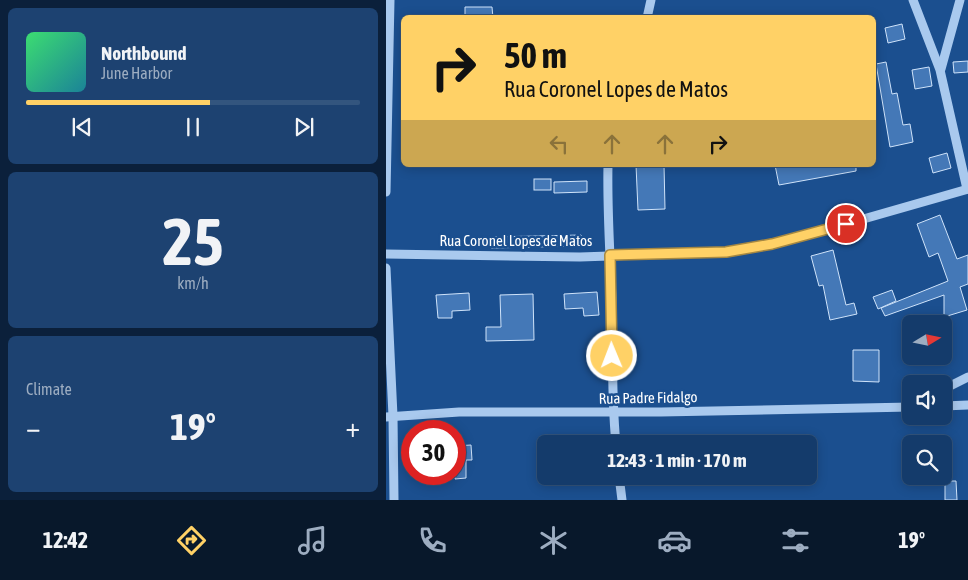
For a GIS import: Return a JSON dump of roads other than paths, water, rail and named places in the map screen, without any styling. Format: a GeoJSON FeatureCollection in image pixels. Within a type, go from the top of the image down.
{"type":"FeatureCollection","features":[{"type":"Feature","properties":{"kind":"street"},"geometry":{"type":"LineString","coordinates":[[648,15],[651,0]]}},
{"type":"Feature","properties":{"kind":"street"},"geometry":{"type":"LineString","coordinates":[[913,0],[940,70],[968,189]]}},
{"type":"Feature","properties":{"kind":"street"},"geometry":{"type":"LineString","coordinates":[[940,70],[960,0]]}},
{"type":"Feature","properties":{"kind":"street"},"geometry":{"type":"LineString","coordinates":[[386,192],[389,4]]}},
{"type":"Feature","properties":{"kind":"street"},"geometry":{"type":"LineString","coordinates":[[608,167],[607,206],[615,435]]}},
{"type":"Feature","properties":{"kind":"street","name":"Rua Coronel Lopes de Matos"},"geometry":{"type":"LineString","coordinates":[[386,254],[580,257],[726,252],[772,244],[968,189]]}},
{"type":"Feature","properties":{"kind":"street"},"geometry":{"type":"LineString","coordinates":[[386,268],[394,500]]}},
{"type":"Feature","properties":{"kind":"street"},"geometry":{"type":"LineString","coordinates":[[952,385],[968,377]]}},
{"type":"Feature","properties":{"kind":"street"},"geometry":{"type":"LineString","coordinates":[[952,406],[968,405]]}},
{"type":"Feature","properties":{"kind":"street","name":"Rua Padre Fidalgo"},"geometry":{"type":"LineString","coordinates":[[390,417],[459,412],[613,413],[902,406]]}},
{"type":"Feature","properties":{"kind":"street"},"geometry":{"type":"LineString","coordinates":[[620,485],[622,500]]}}]}
